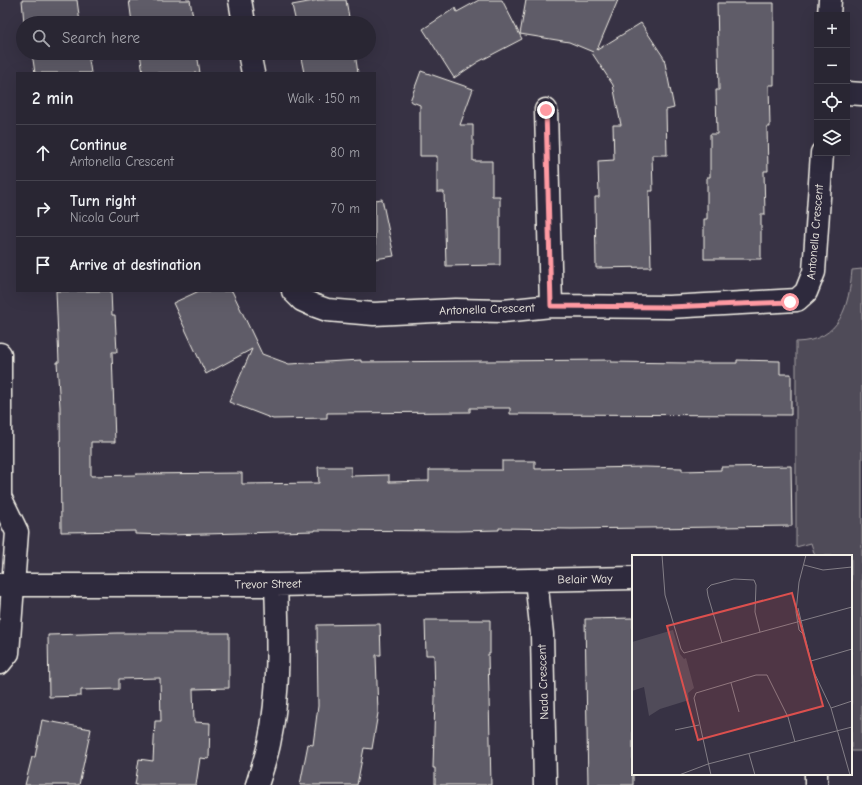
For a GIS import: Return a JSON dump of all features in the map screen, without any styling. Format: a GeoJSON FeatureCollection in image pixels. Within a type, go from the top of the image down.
{"type":"FeatureCollection","features":[{"type":"Feature","properties":{"kind":"street"},"geometry":{"type":"LineString","coordinates":[[240,0],[243,16]]}},
{"type":"Feature","properties":{"kind":"street"},"geometry":{"type":"LineString","coordinates":[[829,12],[830,0]]}},
{"type":"Feature","properties":{"kind":"street"},"geometry":{"type":"LineString","coordinates":[[250,60],[253,72]]}},
{"type":"Feature","properties":{"kind":"street"},"geometry":{"type":"LineString","coordinates":[[850,93],[862,94]]}},
{"type":"Feature","properties":{"kind":"street"},"geometry":{"type":"LineString","coordinates":[[546,110],[551,306]]}},
{"type":"Feature","properties":{"kind":"street","name":"Antonella Crescent"},"geometry":{"type":"LineString","coordinates":[[294,292],[302,300],[313,306],[327,310],[374,314],[455,310],[503,311],[551,306],[669,307],[796,300],[806,292],[814,272],[822,156]]}},
{"type":"Feature","properties":{"kind":"street"},"geometry":{"type":"LineString","coordinates":[[0,354],[1,500],[17,532],[7,585],[8,653],[0,663]]}},
{"type":"Feature","properties":{"kind":"street","name":"Belair Way"},"geometry":{"type":"LineString","coordinates":[[536,580],[632,578]]}},
{"type":"Feature","properties":{"kind":"street","name":"Trevor Street"},"geometry":{"type":"LineString","coordinates":[[7,585],[276,584],[536,580]]}},
{"type":"Feature","properties":{"kind":"street","name":"Nada Crescent"},"geometry":{"type":"LineString","coordinates":[[536,580],[542,634],[545,785]]}},
{"type":"Feature","properties":{"kind":"street"},"geometry":{"type":"LineString","coordinates":[[257,785],[269,745],[273,721],[278,631],[276,584]]}},
{"type":"Feature","properties":{"kind":"shaded area"},"geometry":{"type":"Polygon","coordinates":[[[862,269],[862,751],[852,751],[852,555],[815,555],[811,543],[796,547],[796,342],[811,340],[823,335],[833,328],[840,319],[848,296],[852,270],[862,269]]]}},
{"type":"Feature","properties":{"kind":"building"},"geometry":{"type":"Polygon","coordinates":[[[22,0],[77,0],[79,16],[23,16],[22,0]]]}},
{"type":"Feature","properties":{"kind":"building"},"geometry":{"type":"Polygon","coordinates":[[[129,0],[190,0],[193,16],[131,16],[129,0]]]}},
{"type":"Feature","properties":{"kind":"building"},"geometry":{"type":"Polygon","coordinates":[[[319,0],[346,0],[349,16],[294,16],[292,5],[319,0]]]}},
{"type":"Feature","properties":{"kind":"building"},"geometry":{"type":"Polygon","coordinates":[[[479,0],[502,0],[522,39],[478,62],[454,78],[423,29],[455,8],[457,12],[479,0]]]}},
{"type":"Feature","properties":{"kind":"building"},"geometry":{"type":"Polygon","coordinates":[[[526,0],[618,0],[597,50],[641,23],[664,58],[674,108],[666,110],[667,155],[652,155],[653,191],[649,191],[651,267],[596,268],[595,197],[599,197],[598,161],[614,160],[613,125],[621,125],[613,85],[592,53],[593,52],[569,42],[520,34],[526,0]]]}},
{"type":"Feature","properties":{"kind":"building"},"geometry":{"type":"Polygon","coordinates":[[[717,3],[774,3],[774,85],[769,85],[770,127],[767,127],[768,171],[764,171],[765,214],[761,214],[761,259],[704,259],[704,219],[707,219],[707,177],[710,177],[710,134],[717,134],[716,90],[719,90],[717,3]]]}},
{"type":"Feature","properties":{"kind":"building"},"geometry":{"type":"Polygon","coordinates":[[[33,60],[89,60],[91,72],[35,72],[33,60]]]}},
{"type":"Feature","properties":{"kind":"building"},"geometry":{"type":"Polygon","coordinates":[[[141,60],[198,60],[200,72],[143,72],[141,60]]]}},
{"type":"Feature","properties":{"kind":"building"},"geometry":{"type":"Polygon","coordinates":[[[301,60],[356,60],[358,72],[304,72],[301,60]]]}},
{"type":"Feature","properties":{"kind":"building"},"geometry":{"type":"Polygon","coordinates":[[[421,71],[473,89],[460,125],[473,125],[473,161],[492,161],[492,196],[500,196],[500,265],[446,266],[444,192],[437,192],[437,156],[420,156],[420,105],[410,101],[421,71]]]}},
{"type":"Feature","properties":{"kind":"building"},"geometry":{"type":"Polygon","coordinates":[[[382,199],[394,256],[376,259],[376,200],[382,199]]]}},
{"type":"Feature","properties":{"kind":"building"},"geometry":{"type":"Polygon","coordinates":[[[56,292],[111,292],[112,315],[115,315],[117,352],[112,352],[115,442],[91,442],[91,476],[242,473],[242,484],[319,483],[318,467],[351,467],[351,476],[389,475],[389,482],[429,481],[429,470],[502,470],[502,461],[535,461],[535,469],[645,467],[682,468],[682,471],[721,470],[721,467],[791,466],[792,526],[571,529],[499,528],[499,530],[457,531],[315,530],[168,535],[135,534],[135,531],[61,532],[60,407],[57,362],[59,362],[56,292]]]}},
{"type":"Feature","properties":{"kind":"building"},"geometry":{"type":"Polygon","coordinates":[[[197,292],[232,292],[262,354],[289,364],[361,360],[361,362],[611,360],[611,362],[685,363],[737,363],[737,360],[780,361],[780,374],[791,374],[791,415],[510,414],[510,408],[470,408],[470,412],[327,413],[327,418],[273,419],[229,402],[252,349],[206,374],[173,303],[197,292]]]}},
{"type":"Feature","properties":{"kind":"building"},"geometry":{"type":"Polygon","coordinates":[[[632,618],[633,785],[588,785],[585,619],[632,618]]]}},
{"type":"Feature","properties":{"kind":"building"},"geometry":{"type":"Polygon","coordinates":[[[425,620],[490,620],[490,654],[488,654],[491,785],[435,785],[435,768],[433,768],[435,698],[434,655],[426,655],[425,620]]]}},
{"type":"Feature","properties":{"kind":"building"},"geometry":{"type":"Polygon","coordinates":[[[380,624],[381,655],[376,655],[378,713],[372,749],[364,748],[357,785],[300,785],[308,744],[313,745],[318,706],[317,625],[380,624]]]}},
{"type":"Feature","properties":{"kind":"building"},"geometry":{"type":"Polygon","coordinates":[[[117,633],[229,633],[229,688],[193,689],[194,722],[210,723],[209,759],[200,758],[196,785],[135,785],[139,759],[153,761],[155,721],[161,721],[160,678],[119,679],[119,689],[81,690],[81,696],[49,697],[48,635],[117,633]]]}},
{"type":"Feature","properties":{"kind":"building"},"geometry":{"type":"Polygon","coordinates":[[[42,720],[91,729],[79,785],[25,785],[32,757],[35,757],[42,720]]]}},
{"type":"Feature","properties":{"kind":"route"},"geometry":{"type":"LineString","coordinates":[[546,110],[551,306],[669,307],[790,302]]}}]}
